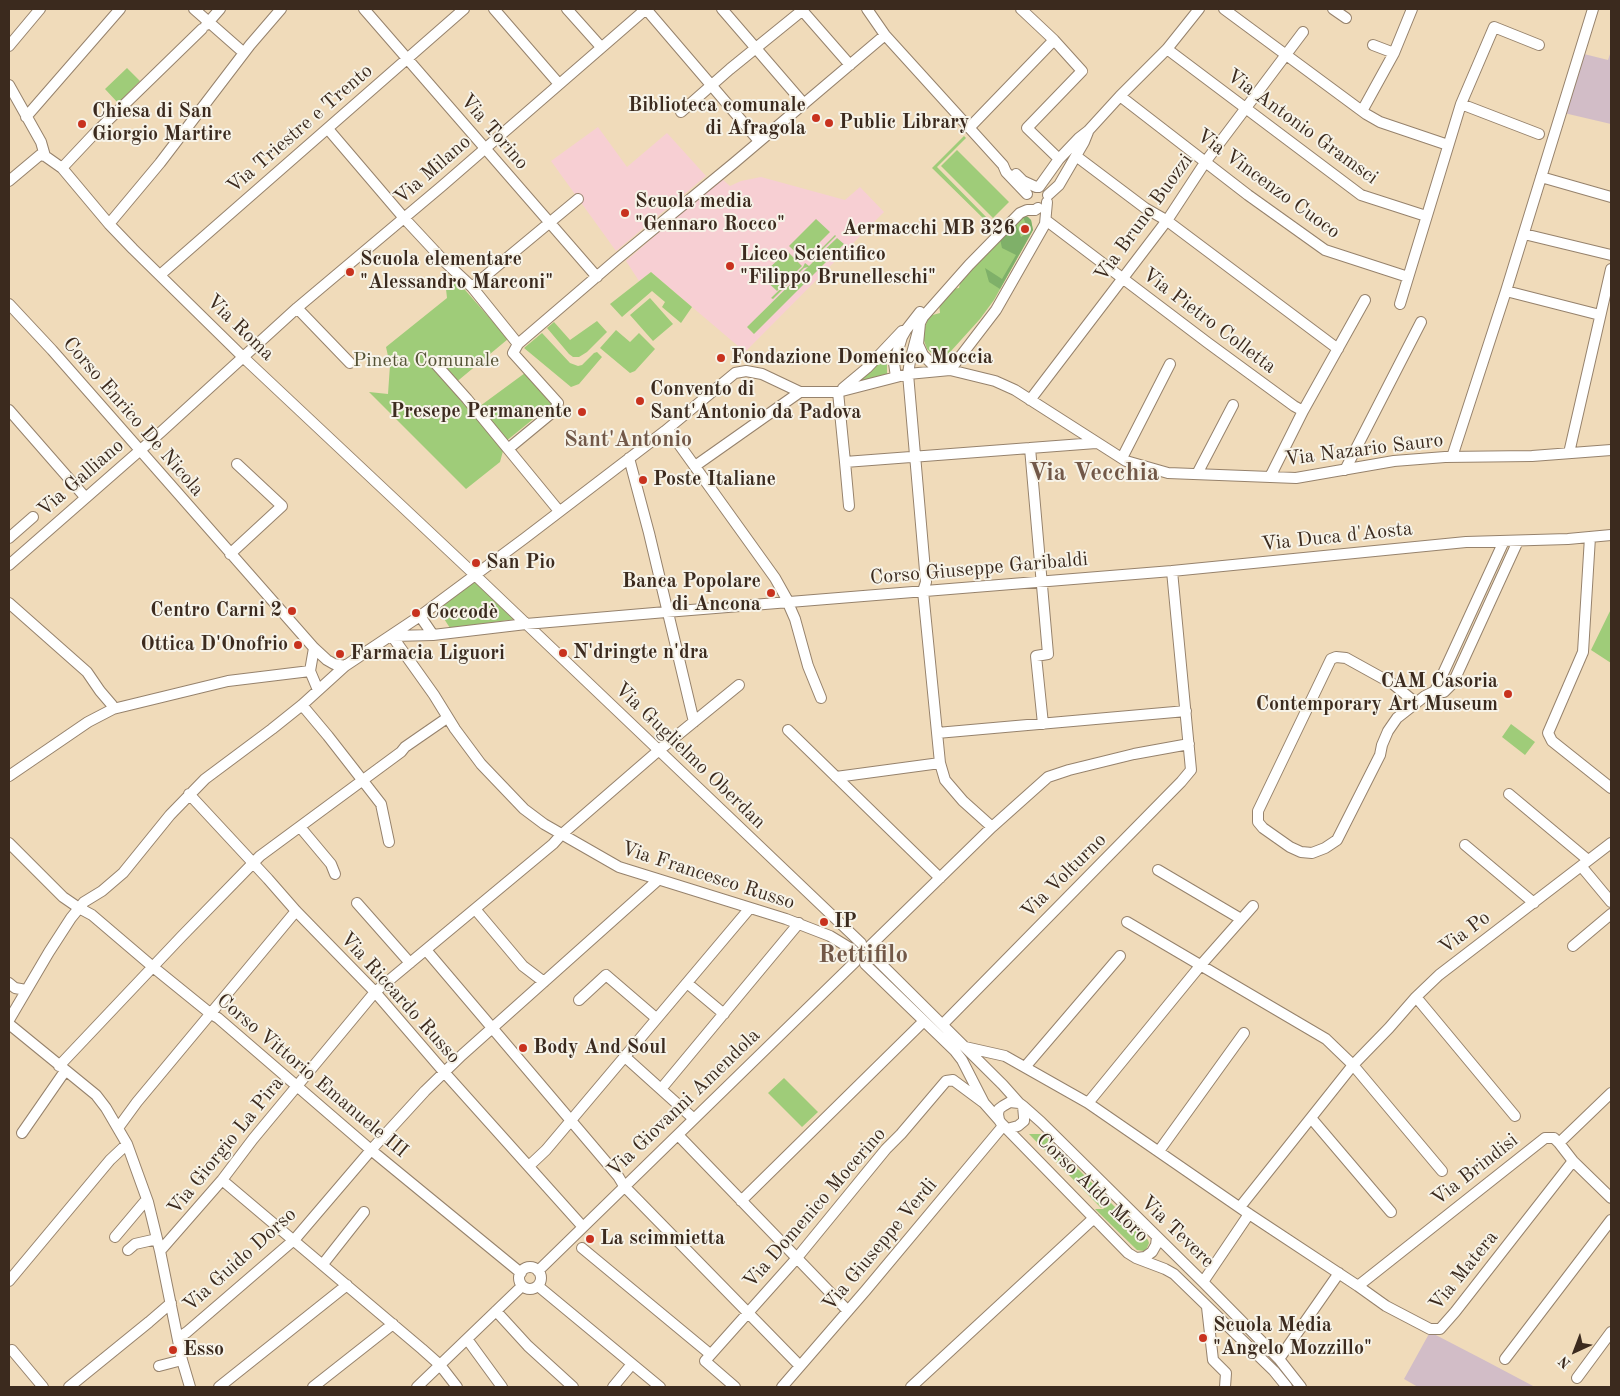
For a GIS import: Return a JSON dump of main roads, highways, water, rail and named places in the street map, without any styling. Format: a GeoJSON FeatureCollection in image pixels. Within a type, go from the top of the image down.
{"type":"FeatureCollection","features":[{"type":"Feature","properties":{"kind":"place","name":"Biblioteca comunale di Afragola"},"geometry":{"type":"Point","coordinates":[816,118]}},
{"type":"Feature","properties":{"kind":"place","name":"Public Library"},"geometry":{"type":"Point","coordinates":[829,123]}},
{"type":"Feature","properties":{"kind":"place","name":"Chiesa di San Giorgio Martire"},"geometry":{"type":"Point","coordinates":[82,124]}},
{"type":"Feature","properties":{"kind":"place","name":"Scuola media \"Gennaro Rocco\""},"geometry":{"type":"Point","coordinates":[625,213]}},
{"type":"Feature","properties":{"kind":"place","name":"Aermacchi MB 326"},"geometry":{"type":"Point","coordinates":[1025,229]}},
{"type":"Feature","properties":{"kind":"place","name":"Liceo Scientifico \"Filippo Brunelleschi\""},"geometry":{"type":"Point","coordinates":[730,266]}},
{"type":"Feature","properties":{"kind":"place","name":"Scuola elementare \"Alessandro Marconi\""},"geometry":{"type":"Point","coordinates":[350,272]}},
{"type":"Feature","properties":{"kind":"place","name":"Fondazione Domenico Moccia"},"geometry":{"type":"Point","coordinates":[721,358]}},
{"type":"Feature","properties":{"kind":"place","name":"Convento di Sant'Antonio da Padova"},"geometry":{"type":"Point","coordinates":[640,401]}},
{"type":"Feature","properties":{"kind":"place","name":"Presepe Permanente"},"geometry":{"type":"Point","coordinates":[582,412]}},
{"type":"Feature","properties":{"kind":"place","name":"Poste Italiane"},"geometry":{"type":"Point","coordinates":[643,480]}},
{"type":"Feature","properties":{"kind":"place","name":"San Pio"},"geometry":{"type":"Point","coordinates":[476,563]}},
{"type":"Feature","properties":{"kind":"place","name":"Banca Popolare di Ancona"},"geometry":{"type":"Point","coordinates":[771,593]}},
{"type":"Feature","properties":{"kind":"place","name":"Centro Carni 2"},"geometry":{"type":"Point","coordinates":[292,611]}},
{"type":"Feature","properties":{"kind":"place","name":"Coccodè"},"geometry":{"type":"Point","coordinates":[416,613]}},
{"type":"Feature","properties":{"kind":"place","name":"Ottica D'Onofrio"},"geometry":{"type":"Point","coordinates":[298,645]}},
{"type":"Feature","properties":{"kind":"place","name":"N'dringte n'dra"},"geometry":{"type":"Point","coordinates":[563,653]}},
{"type":"Feature","properties":{"kind":"place","name":"Farmacia Liguori"},"geometry":{"type":"Point","coordinates":[340,654]}},
{"type":"Feature","properties":{"kind":"place","name":"CAM Casoria Contemporary Art Museum"},"geometry":{"type":"Point","coordinates":[1508,694]}},
{"type":"Feature","properties":{"kind":"place","name":"IP"},"geometry":{"type":"Point","coordinates":[824,922]}},
{"type":"Feature","properties":{"kind":"place","name":"Body And Soul"},"geometry":{"type":"Point","coordinates":[523,1048]}},
{"type":"Feature","properties":{"kind":"place","name":"La scimmietta"},"geometry":{"type":"Point","coordinates":[590,1239]}},
{"type":"Feature","properties":{"kind":"place","name":"Scuola Media \"Angelo Mozzillo\""},"geometry":{"type":"Point","coordinates":[1203,1338]}},
{"type":"Feature","properties":{"kind":"place","name":"Esso"},"geometry":{"type":"Point","coordinates":[173,1350]}},
{"type":"Feature","properties":{"kind":"district","name":"Sant'Antonio"},"geometry":{"type":"Point","coordinates":[628,440]}},
{"type":"Feature","properties":{"kind":"district","name":"Via Vecchia"},"geometry":{"type":"Point","coordinates":[1094,473]}},
{"type":"Feature","properties":{"kind":"district","name":"Rettifilo"},"geometry":{"type":"Point","coordinates":[863,955]}},
{"type":"Feature","properties":{"kind":"park label","name":"Pineta Comunale"},"geometry":{"type":"Point","coordinates":[426,361]}}]}
